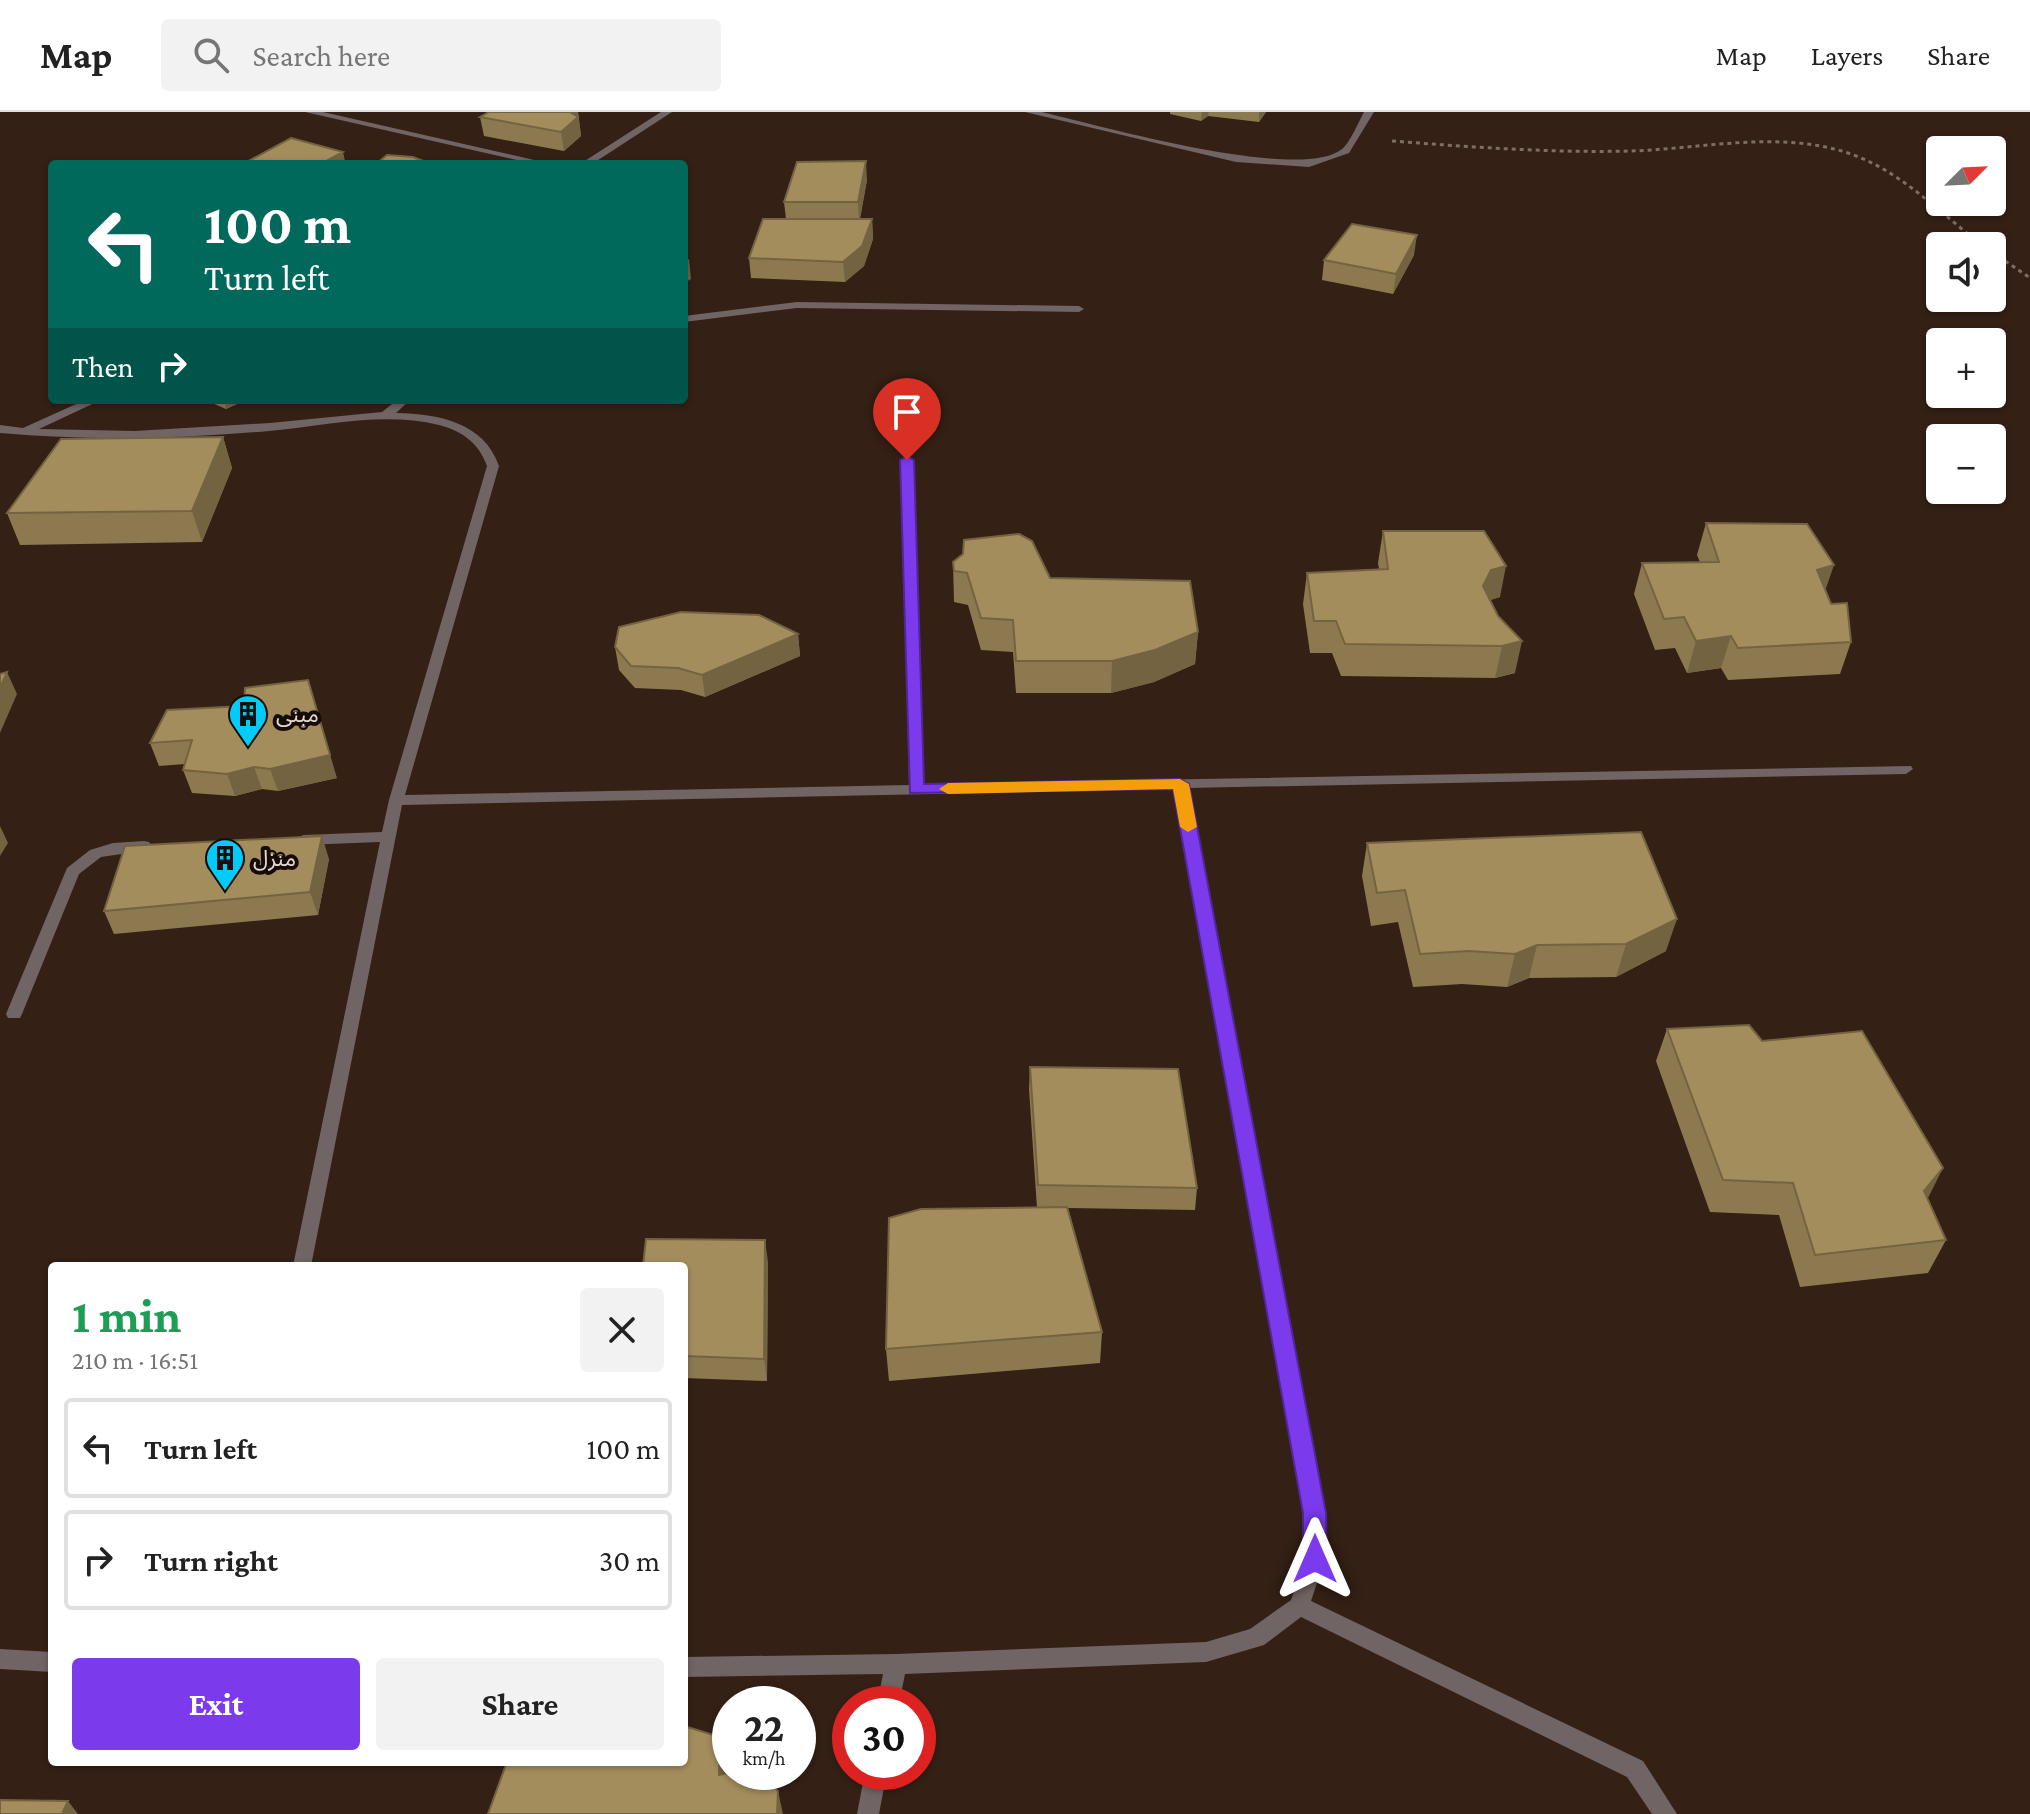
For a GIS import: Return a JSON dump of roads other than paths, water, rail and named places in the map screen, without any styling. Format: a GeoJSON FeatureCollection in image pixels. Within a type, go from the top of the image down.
{"type":"FeatureCollection","features":[{"type":"Feature","properties":{"kind":"street"},"geometry":{"type":"LineString","coordinates":[[310,112],[529,160]]}},
{"type":"Feature","properties":{"kind":"street"},"geometry":{"type":"LineString","coordinates":[[591,160],[667,112]]}},
{"type":"Feature","properties":{"kind":"street"},"geometry":{"type":"LineString","coordinates":[[1030,112],[1236,159],[1309,164],[1346,151],[1357,138],[1369,112]]}},
{"type":"Feature","properties":{"kind":"street"},"geometry":{"type":"LineString","coordinates":[[688,319],[797,305],[1079,309]]}},
{"type":"Feature","properties":{"kind":"street"},"geometry":{"type":"LineString","coordinates":[[24,431],[86,404]]}},
{"type":"Feature","properties":{"kind":"street"},"geometry":{"type":"LineString","coordinates":[[384,417],[399,404]]}},
{"type":"Feature","properties":{"kind":"street"},"geometry":{"type":"LineString","coordinates":[[0,429],[182,434],[384,417],[426,418],[460,427],[484,444],[493,466],[396,800],[303,1262]]}},
{"type":"Feature","properties":{"kind":"street"},"geometry":{"type":"LineString","coordinates":[[907,460],[916,789]]}},
{"type":"Feature","properties":{"kind":"street"},"geometry":{"type":"LineString","coordinates":[[396,800],[1906,769]]}},
{"type":"Feature","properties":{"kind":"street"},"geometry":{"type":"LineString","coordinates":[[688,1667],[896,1664],[1206,1652],[1256,1638],[1299,1606],[1315,1559],[1315,1513],[1180,784]]}},
{"type":"Feature","properties":{"kind":"street"},"geometry":{"type":"LineString","coordinates":[[279,841],[389,837]]}},
{"type":"Feature","properties":{"kind":"street"},"geometry":{"type":"LineString","coordinates":[[14,1014],[72,872],[83,858],[105,848],[168,846]]}},
{"type":"Feature","properties":{"kind":"street"},"geometry":{"type":"LineString","coordinates":[[1299,1606],[1635,1769],[1666,1814]]}},
{"type":"Feature","properties":{"kind":"street"},"geometry":{"type":"LineString","coordinates":[[0,1659],[48,1662]]}},
{"type":"Feature","properties":{"kind":"street"},"geometry":{"type":"LineString","coordinates":[[892,1686],[896,1664]]}},
{"type":"Feature","properties":{"kind":"street"},"geometry":{"type":"LineString","coordinates":[[868,1814],[873,1790]]}},
{"type":"Feature","properties":{"kind":"place","name":"مبنى"},"geometry":{"type":"Point","coordinates":[248,748]}},
{"type":"Feature","properties":{"kind":"place","name":"منزل"},"geometry":{"type":"Point","coordinates":[225,892]}}]}
